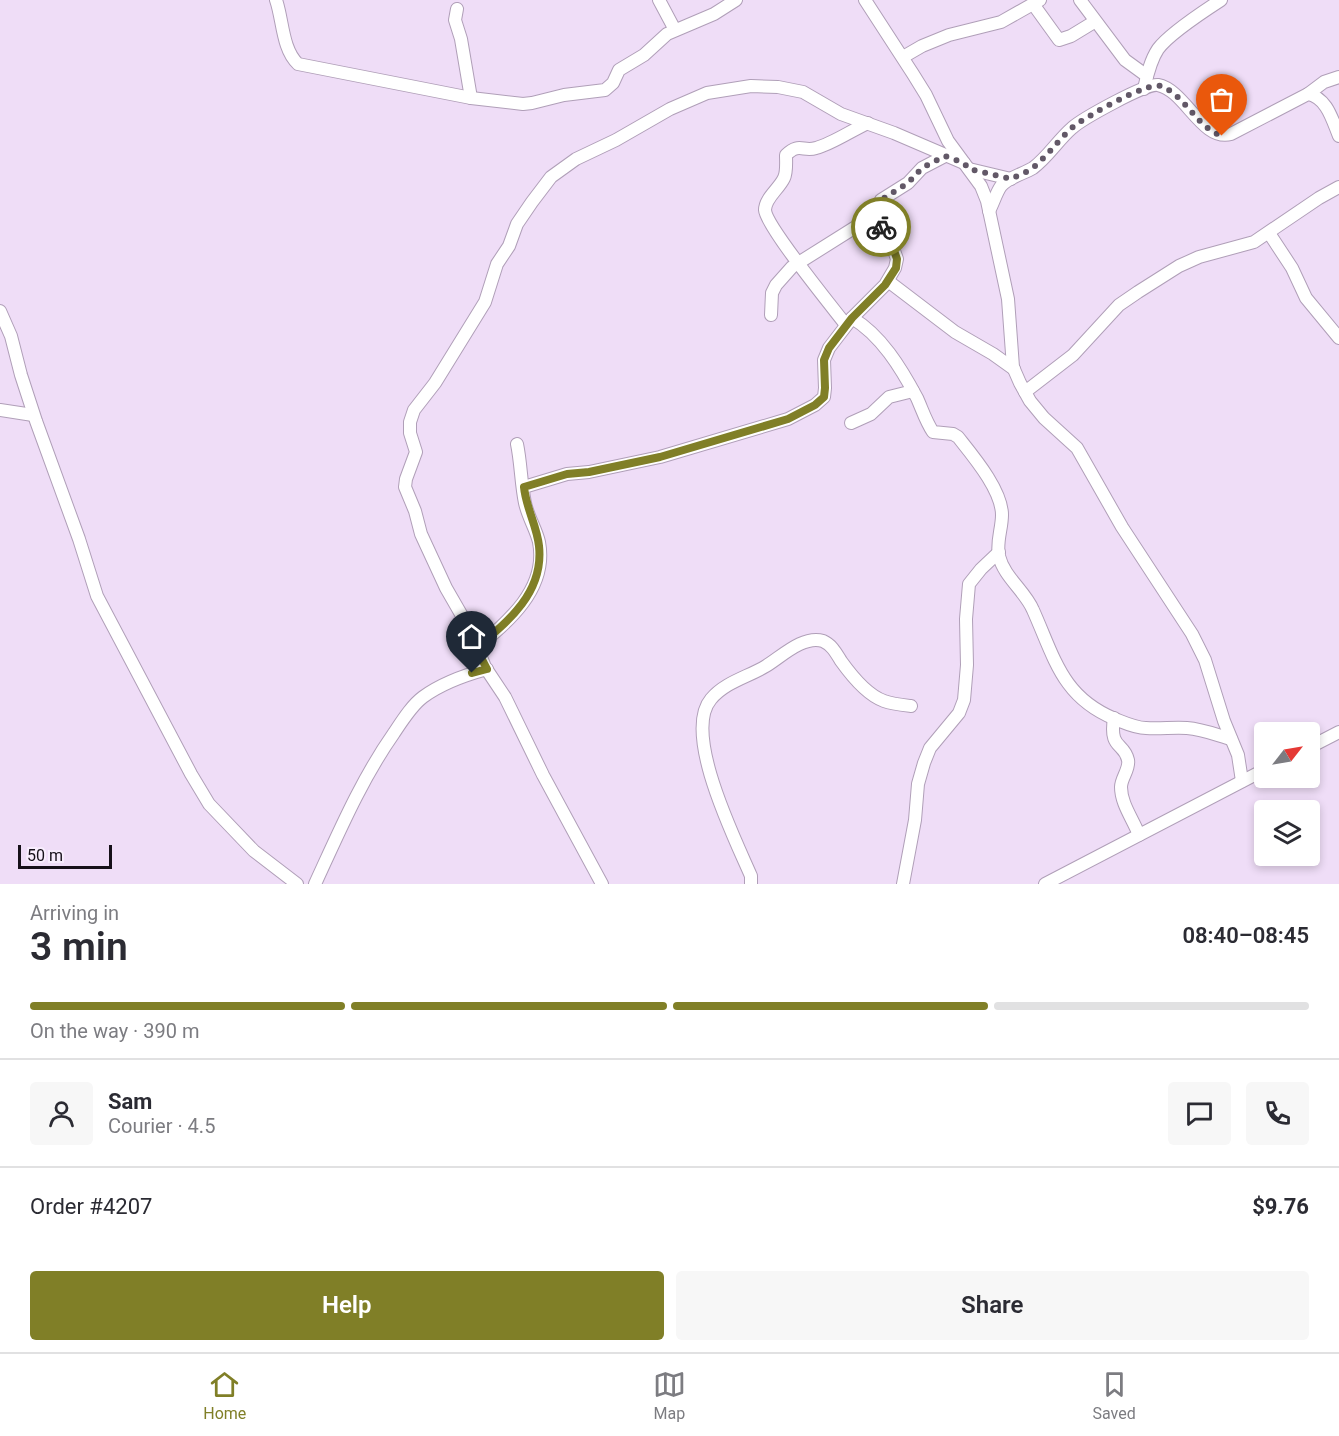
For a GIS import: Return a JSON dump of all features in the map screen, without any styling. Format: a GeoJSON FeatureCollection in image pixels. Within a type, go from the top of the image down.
{"type":"FeatureCollection","features":[{"type":"Feature","properties":{"kind":"street"},"geometry":{"type":"LineString","coordinates":[[276,0],[286,41],[298,64],[471,98],[523,104],[564,95],[605,90],[613,83],[619,70],[644,55],[675,30],[714,14],[736,0]]}},
{"type":"Feature","properties":{"kind":"street"},"geometry":{"type":"LineString","coordinates":[[659,0],[675,30]]}},
{"type":"Feature","properties":{"kind":"street"},"geometry":{"type":"LineString","coordinates":[[865,0],[926,95],[955,153],[981,186],[989,211],[1008,299],[1014,369],[1024,392],[1044,418],[1077,448],[1122,527],[1192,634],[1205,660],[1224,721],[1238,755],[1242,781]]}},
{"type":"Feature","properties":{"kind":"street"},"geometry":{"type":"LineString","coordinates":[[1080,0],[1145,83],[1168,90],[1207,127],[1222,136],[1231,134],[1308,94],[1324,82],[1339,77]]}},
{"type":"Feature","properties":{"kind":"street"},"geometry":{"type":"LineString","coordinates":[[989,211],[1001,186],[1034,167],[1082,120],[1145,83],[1158,50],[1171,37],[1221,0]]}},
{"type":"Feature","properties":{"kind":"street"},"geometry":{"type":"LineString","coordinates":[[903,57],[949,35],[1000,22],[1037,2],[1059,40],[1095,22]]}},
{"type":"Feature","properties":{"kind":"street"},"geometry":{"type":"LineString","coordinates":[[458,9],[455,20],[461,39],[471,98]]}},
{"type":"Feature","properties":{"kind":"street"},"geometry":{"type":"LineString","coordinates":[[602,884],[446,588],[421,534],[405,487],[416,452],[410,434],[410,422],[414,410],[435,382],[485,302],[497,264],[510,246],[517,224],[551,177],[576,159],[616,140],[670,109],[706,93],[751,86],[778,87],[803,92],[841,114],[868,123],[967,166],[1011,179]]}},
{"type":"Feature","properties":{"kind":"street"},"geometry":{"type":"LineString","coordinates":[[1308,94],[1314,95],[1324,104],[1339,136]]}},
{"type":"Feature","properties":{"kind":"street"},"geometry":{"type":"LineString","coordinates":[[868,123],[818,147],[798,147],[786,155],[785,178],[769,200],[765,213],[799,263],[849,321],[867,327],[881,342],[913,391],[933,432],[953,434],[958,437],[994,486],[1000,500],[1002,514],[999,552],[1002,562],[1030,604],[1069,687],[1096,711],[1144,728],[1189,728],[1232,739]]}},
{"type":"Feature","properties":{"kind":"street"},"geometry":{"type":"LineString","coordinates":[[524,487],[567,474],[589,472],[660,457],[788,419],[815,405],[824,397],[824,360],[829,348],[849,321],[888,281],[896,268],[897,259],[892,245],[879,225],[877,216],[881,200],[908,183],[922,168],[945,156]]}},
{"type":"Feature","properties":{"kind":"street"},"geometry":{"type":"LineString","coordinates":[[1024,392],[1073,355],[1119,305],[1138,291],[1179,266],[1199,257],[1254,242],[1312,202],[1339,188]]}},
{"type":"Feature","properties":{"kind":"street"},"geometry":{"type":"LineString","coordinates":[[771,315],[772,293],[786,272],[854,228],[879,225]]}},
{"type":"Feature","properties":{"kind":"street"},"geometry":{"type":"LineString","coordinates":[[1269,233],[1292,268],[1311,304],[1339,338]]}},
{"type":"Feature","properties":{"kind":"street"},"geometry":{"type":"LineString","coordinates":[[888,281],[955,332],[1014,369]]}},
{"type":"Feature","properties":{"kind":"street"},"geometry":{"type":"LineString","coordinates":[[0,311],[11,336],[33,415],[79,539],[97,596],[209,804],[254,851],[297,884]]}},
{"type":"Feature","properties":{"kind":"street"},"geometry":{"type":"LineString","coordinates":[[851,423],[871,414],[889,397],[913,391]]}},
{"type":"Feature","properties":{"kind":"street"},"geometry":{"type":"LineString","coordinates":[[0,410],[33,415]]}},
{"type":"Feature","properties":{"kind":"street"},"geometry":{"type":"LineString","coordinates":[[476,648],[519,610],[528,597],[539,562],[539,544],[525,503],[517,444]]}},
{"type":"Feature","properties":{"kind":"street"},"geometry":{"type":"LineString","coordinates":[[903,884],[915,820],[918,784],[924,763],[930,748],[959,712],[964,700],[968,665],[966,620],[969,585],[981,569],[999,552]]}},
{"type":"Feature","properties":{"kind":"street"},"geometry":{"type":"LineString","coordinates":[[751,884],[751,876],[717,796],[707,763],[702,718],[711,698],[722,689],[764,667],[796,646],[820,640],[831,647],[870,693],[884,701],[911,706]]}},
{"type":"Feature","properties":{"kind":"street"},"geometry":{"type":"LineString","coordinates":[[315,884],[359,789],[377,758],[408,714],[421,698],[438,688],[458,678],[487,669]]}},
{"type":"Feature","properties":{"kind":"street"},"geometry":{"type":"LineString","coordinates":[[1114,718],[1112,734],[1114,742],[1128,759],[1129,765],[1121,784],[1121,794],[1139,835]]}},
{"type":"Feature","properties":{"kind":"street"},"geometry":{"type":"LineString","coordinates":[[1320,742],[1339,732]]}},
{"type":"Feature","properties":{"kind":"street"},"geometry":{"type":"LineString","coordinates":[[1045,884],[1254,775]]}},
{"type":"Feature","properties":{"kind":"way so far"},"geometry":{"type":"LineString","coordinates":[[881,227],[877,216],[881,200],[908,183],[913,175],[922,168],[945,156],[964,163],[969,169],[1011,179],[1034,167],[1082,120],[1151,86],[1161,86],[1173,94],[1207,127],[1222,136]]}},
{"type":"Feature","properties":{"kind":"route"},"geometry":{"type":"LineString","coordinates":[[472,673],[487,669],[476,648],[519,610],[534,582],[539,562],[539,544],[525,503],[524,487],[567,474],[589,472],[660,457],[788,419],[815,405],[824,397],[824,360],[829,348],[852,318],[885,285],[896,268],[897,259],[892,245],[881,227]]}}]}
